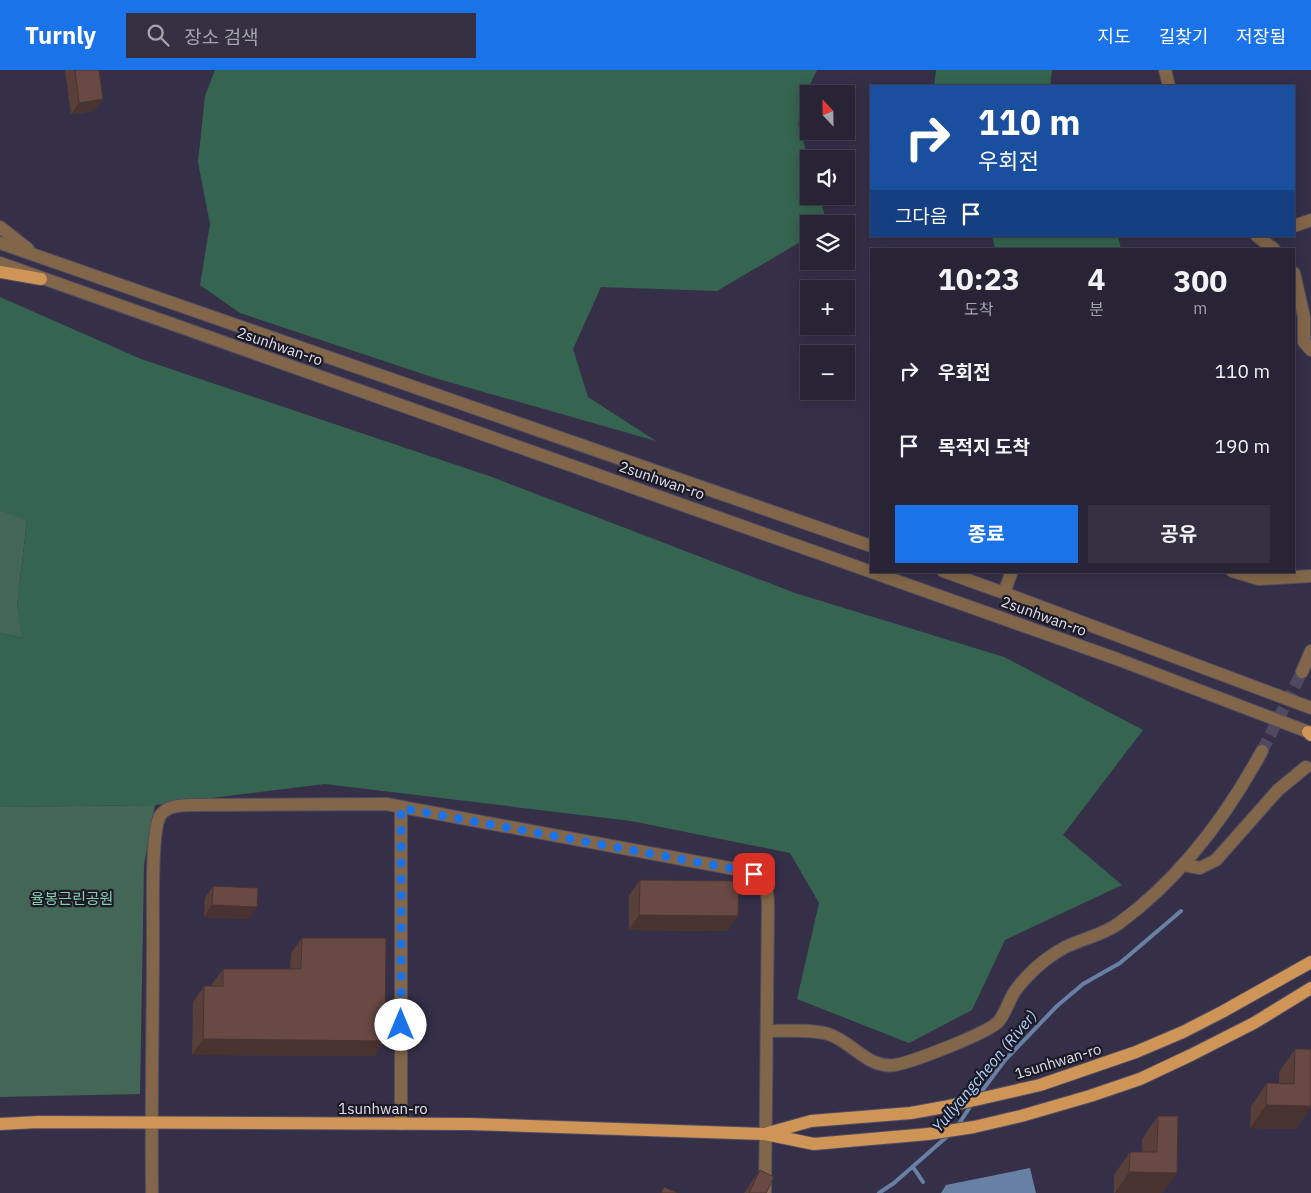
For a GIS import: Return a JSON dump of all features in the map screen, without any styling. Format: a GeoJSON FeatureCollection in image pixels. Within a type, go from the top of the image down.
{"type":"FeatureCollection","features":[{"type":"Feature","properties":{"kind":"main road"},"geometry":{"type":"LineString","coordinates":[[0,272],[41,279]]}},
{"type":"Feature","properties":{"kind":"main road","name":"1sunhwan-ro"},"geometry":{"type":"LineString","coordinates":[[765,1134],[811,1121],[911,1113],[1007,1093],[1080,1072],[1168,1039],[1222,1012],[1311,962]]}},
{"type":"Feature","properties":{"kind":"main road","name":"1sunhwan-ro"},"geometry":{"type":"LineString","coordinates":[[0,1124],[40,1122],[480,1124],[765,1134],[814,1144],[928,1134],[974,1127],[1021,1116],[1090,1096],[1140,1078],[1191,1056],[1254,1023],[1311,988]]}},
{"type":"Feature","properties":{"kind":"street"},"geometry":{"type":"LineString","coordinates":[[1165,70],[1169,85]]}},
{"type":"Feature","properties":{"kind":"street"},"geometry":{"type":"LineString","coordinates":[[1295,226],[1311,220]]}},
{"type":"Feature","properties":{"kind":"street"},"geometry":{"type":"LineString","coordinates":[[0,227],[38,256]]}},
{"type":"Feature","properties":{"kind":"street"},"geometry":{"type":"LineString","coordinates":[[1260,237],[1275,243]]}},
{"type":"Feature","properties":{"kind":"street","name":"2sunhwan-ro"},"geometry":{"type":"LineString","coordinates":[[0,243],[870,546]]}},
{"type":"Feature","properties":{"kind":"street","name":"2sunhwan-ro"},"geometry":{"type":"LineString","coordinates":[[0,263],[870,572]]}},
{"type":"Feature","properties":{"kind":"street"},"geometry":{"type":"LineString","coordinates":[[1295,277],[1304,317],[1304,342],[1311,350]]}},
{"type":"Feature","properties":{"kind":"street","name":"2sunhwan-ro"},"geometry":{"type":"LineString","coordinates":[[873,573],[1099,653],[1310,734]]}},
{"type":"Feature","properties":{"kind":"street","name":"2sunhwan-ro"},"geometry":{"type":"LineString","coordinates":[[949,573],[1311,708]]}},
{"type":"Feature","properties":{"kind":"street"},"geometry":{"type":"LineString","coordinates":[[1004,592],[1011,573]]}},
{"type":"Feature","properties":{"kind":"street"},"geometry":{"type":"LineString","coordinates":[[1239,573],[1259,579],[1311,576]]}},
{"type":"Feature","properties":{"kind":"street"},"geometry":{"type":"LineString","coordinates":[[1302,672],[1311,650]]}},
{"type":"Feature","properties":{"kind":"street"},"geometry":{"type":"LineString","coordinates":[[767,1031],[802,1031],[828,1034],[845,1043],[862,1056],[879,1064],[894,1065],[923,1057],[980,1033],[998,1022],[1016,991],[1036,968],[1055,952],[1117,925],[1184,865],[1219,822],[1262,751]]}},
{"type":"Feature","properties":{"kind":"street"},"geometry":{"type":"LineString","coordinates":[[1184,865],[1200,868],[1216,860],[1278,790],[1306,767]]}},
{"type":"Feature","properties":{"kind":"street"},"geometry":{"type":"LineString","coordinates":[[152,1193],[153,896],[155,842],[160,816],[166,810],[175,806],[191,805],[386,804],[735,869],[754,874],[764,883],[768,891],[765,1193]]}},
{"type":"Feature","properties":{"kind":"street"},"geometry":{"type":"LineString","coordinates":[[401,808],[401,1124]]}},
{"type":"Feature","properties":{"kind":"green space"},"geometry":{"type":"Polygon","coordinates":[[[215,70],[817,70],[810,85],[800,85],[798,124],[800,140],[803,140],[806,150],[800,150],[800,205],[822,205],[825,215],[800,215],[800,242],[717,291],[601,287],[573,349],[588,397],[656,441],[435,378],[240,313],[200,285],[210,224],[198,162],[205,96],[215,70]]]}},
{"type":"Feature","properties":{"kind":"green space"},"geometry":{"type":"Polygon","coordinates":[[[936,70],[1052,70],[1050,85],[934,85],[936,70]]]}},
{"type":"Feature","properties":{"kind":"green space"},"geometry":{"type":"Polygon","coordinates":[[[992,237],[1118,237],[1121,248],[995,248],[992,237]]]}},
{"type":"Feature","properties":{"kind":"green space"},"geometry":{"type":"Polygon","coordinates":[[[0,297],[141,359],[492,477],[795,593],[1004,657],[1143,730],[1063,835],[1122,885],[1005,940],[972,1010],[909,1043],[797,999],[819,903],[790,853],[631,821],[325,784],[155,805],[0,807],[0,633],[22,638],[17,606],[27,521],[0,510],[0,297]]]}},
{"type":"Feature","properties":{"kind":"green space"},"geometry":{"type":"Polygon","coordinates":[[[0,510],[27,520],[17,606],[23,638],[0,633],[0,510]]]}},
{"type":"Feature","properties":{"kind":"green space","name":"율봉근린공원"},"geometry":{"type":"Polygon","coordinates":[[[155,805],[144,865],[140,1094],[0,1097],[0,807],[155,805]]]}},
{"type":"Feature","properties":{"kind":"water"},"geometry":{"type":"Polygon","coordinates":[[[1030,1168],[1036,1193],[941,1193],[946,1185],[1030,1168]]]}},
{"type":"Feature","properties":{"kind":"building"},"geometry":{"type":"Polygon","coordinates":[[[75,70],[99,70],[103,99],[79,103],[75,70]]]}},
{"type":"Feature","properties":{"kind":"building"},"geometry":{"type":"Polygon","coordinates":[[[640,880],[739,881],[738,916],[639,915],[640,880]]]}},
{"type":"Feature","properties":{"kind":"building"},"geometry":{"type":"Polygon","coordinates":[[[213,886],[258,888],[257,907],[212,905],[213,886]]]}},
{"type":"Feature","properties":{"kind":"building"},"geometry":{"type":"Polygon","coordinates":[[[302,938],[386,938],[385,1041],[203,1039],[204,986],[223,986],[223,969],[301,969],[302,938]]]}},
{"type":"Feature","properties":{"kind":"building"},"geometry":{"type":"Polygon","coordinates":[[[1295,1049],[1311,1049],[1311,1106],[1266,1105],[1267,1083],[1294,1084],[1295,1049]]]}},
{"type":"Feature","properties":{"kind":"building"},"geometry":{"type":"Polygon","coordinates":[[[1158,1116],[1178,1116],[1177,1173],[1129,1172],[1130,1152],[1157,1152],[1158,1116]]]}},
{"type":"Feature","properties":{"kind":"building"},"geometry":{"type":"Polygon","coordinates":[[[760,1170],[774,1177],[766,1193],[749,1193],[760,1170]]]}},
{"type":"Feature","properties":{"kind":"building"},"geometry":{"type":"Polygon","coordinates":[[[664,1187],[678,1193],[661,1193],[664,1187]]]}},
{"type":"Feature","properties":{"kind":"waterway","name":"Yullyangcheon (River)"},"geometry":{"type":"LineString","coordinates":[[979,1095],[1005,1060],[1057,1006],[1083,984],[1120,963],[1181,911]]}},
{"type":"Feature","properties":{"kind":"waterway","name":"Yullyangcheon (River)"},"geometry":{"type":"LineString","coordinates":[[958,1125],[972,1104]]}},
{"type":"Feature","properties":{"kind":"waterway","name":"Yullyangcheon (River)"},"geometry":{"type":"LineString","coordinates":[[879,1193],[894,1183],[950,1134]]}},
{"type":"Feature","properties":{"kind":"waterway"},"geometry":{"type":"LineString","coordinates":[[913,1167],[923,1182]]}},
{"type":"Feature","properties":{"kind":"tunnel"},"geometry":{"type":"LineString","coordinates":[[1262,751],[1302,672]]}},
{"type":"Feature","properties":{"kind":"route"},"geometry":{"type":"LineString","coordinates":[[401,1025],[401,808],[754,874]]}}]}
